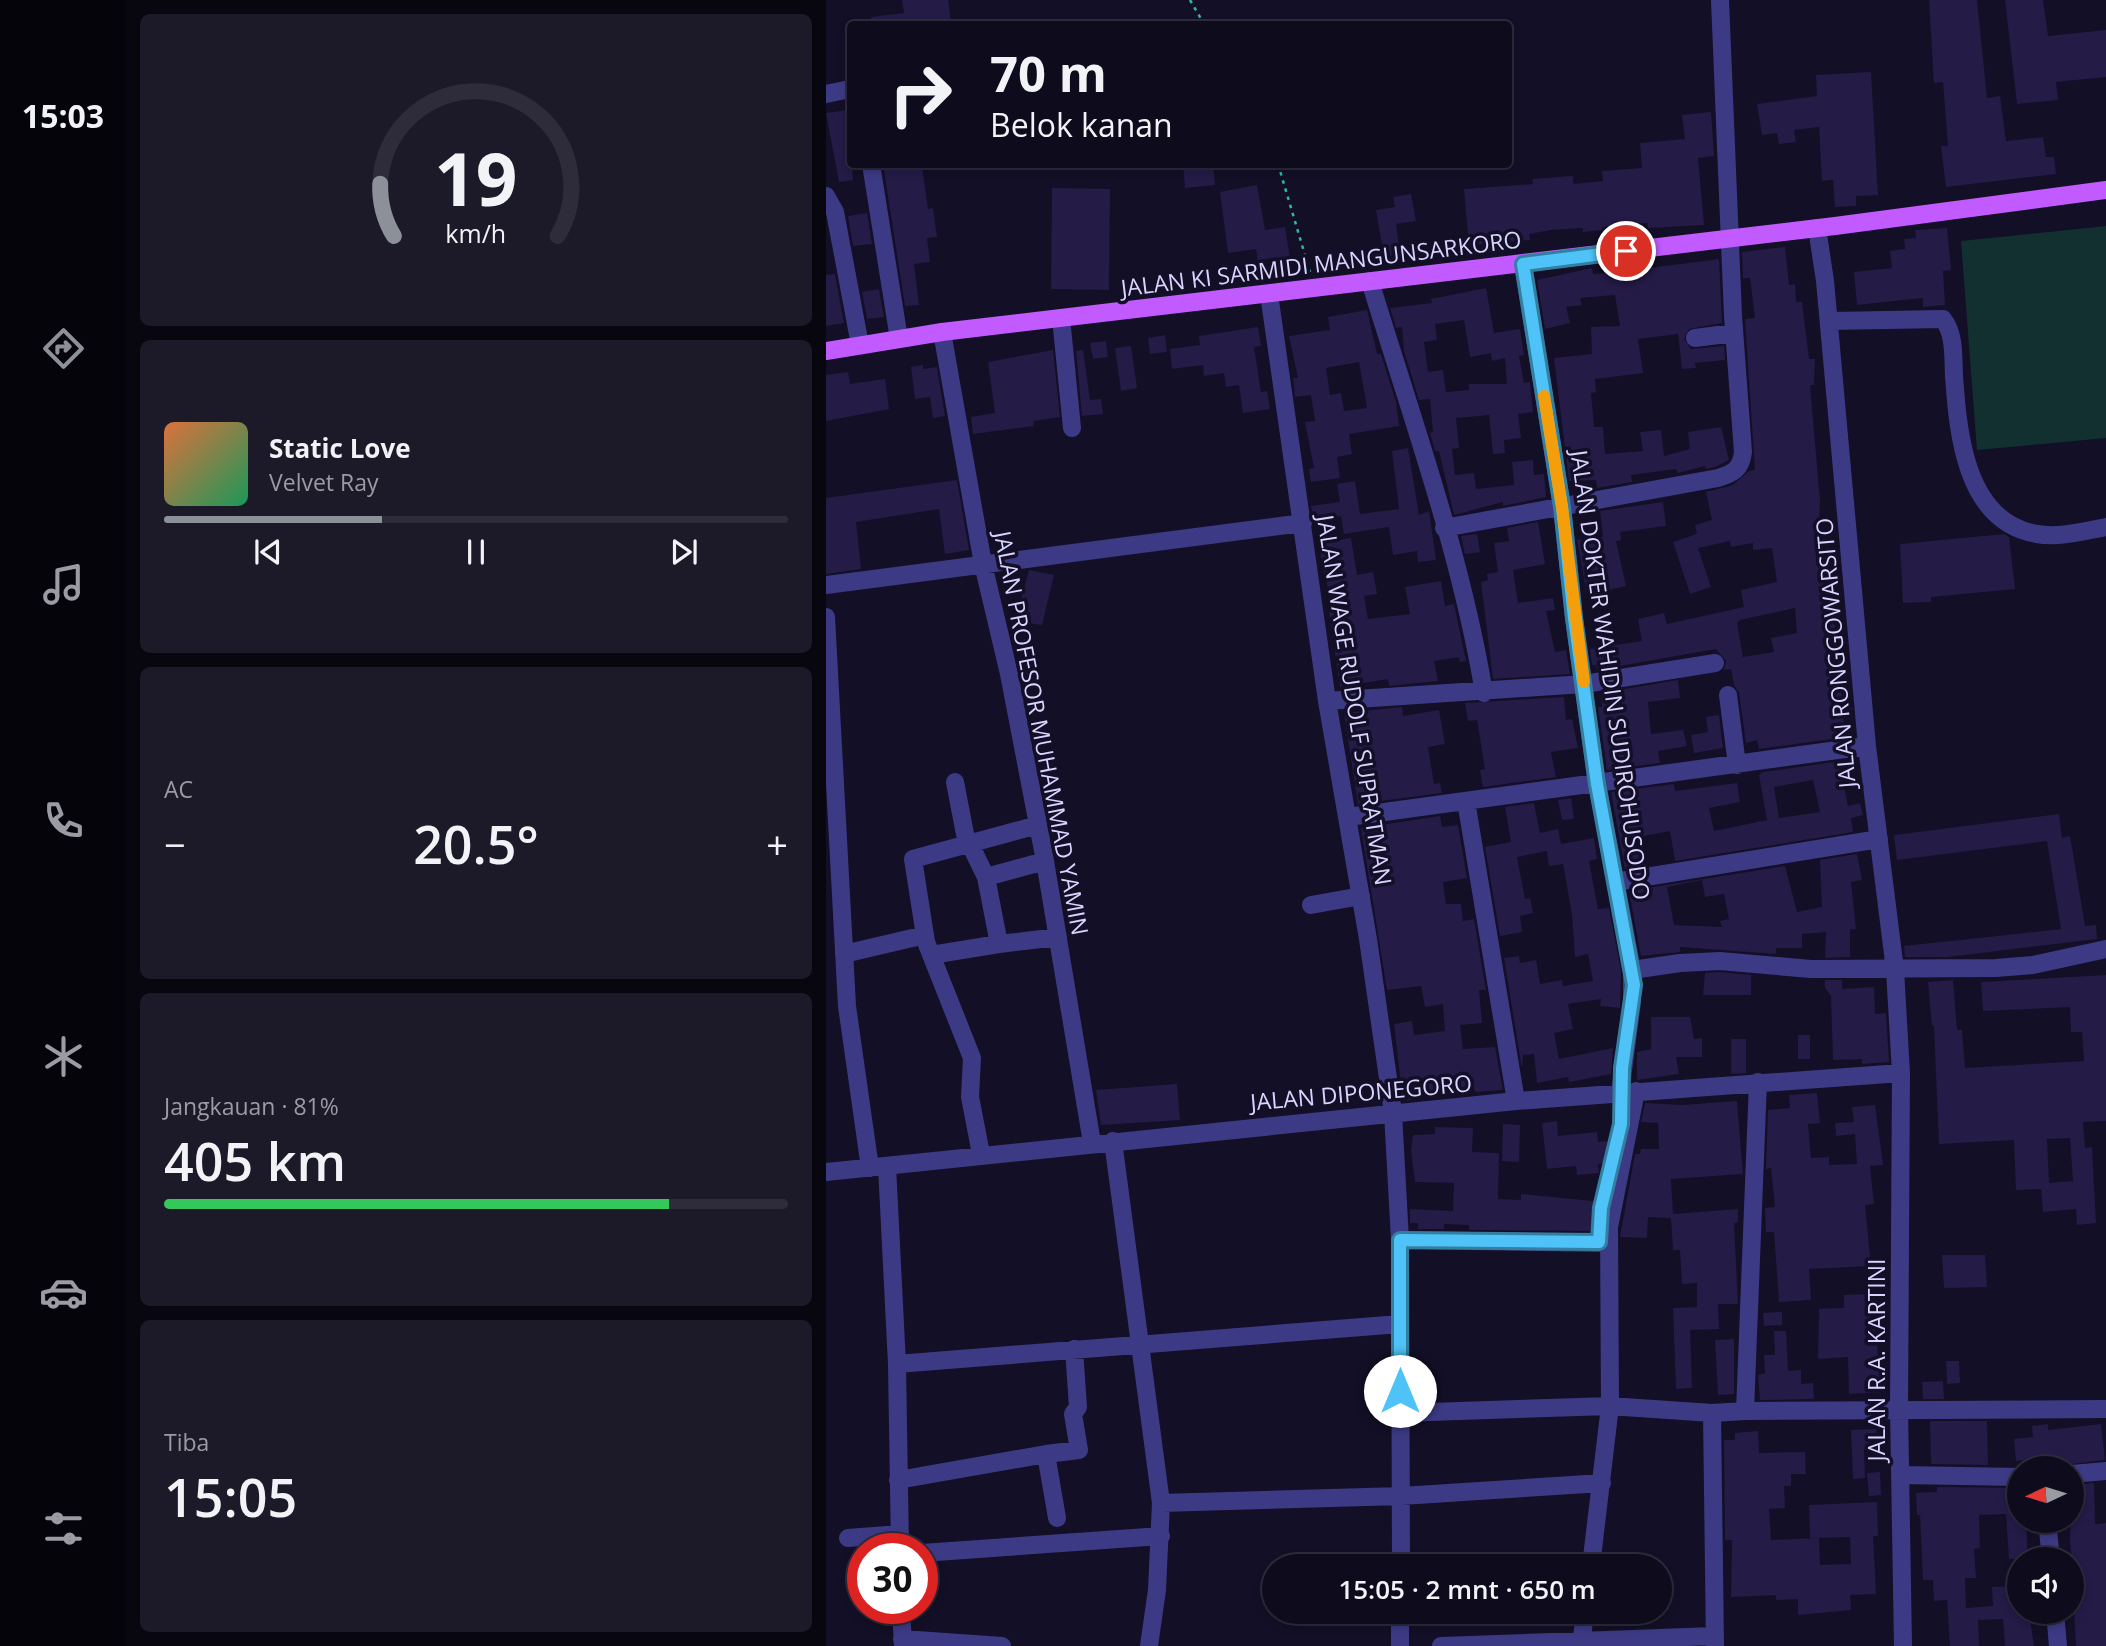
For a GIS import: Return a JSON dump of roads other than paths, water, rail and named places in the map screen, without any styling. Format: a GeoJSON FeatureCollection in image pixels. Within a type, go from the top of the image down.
{"type":"FeatureCollection","features":[{"type":"Feature","properties":{"kind":"main road","name":"JALAN KI SARMIDI MANGUNSARKORO"},"geometry":{"type":"LineString","coordinates":[[826,351],[942,332],[1523,264],[2106,191]]}},
{"type":"Feature","properties":{"kind":"street"},"geometry":{"type":"LineString","coordinates":[[1444,527],[1705,481],[1738,470],[1743,452],[1729,238],[1720,0]]}},
{"type":"Feature","properties":{"kind":"street"},"geometry":{"type":"LineString","coordinates":[[826,94],[847,90]]}},
{"type":"Feature","properties":{"kind":"street"},"geometry":{"type":"LineString","coordinates":[[872,168],[899,339]]}},
{"type":"Feature","properties":{"kind":"street"},"geometry":{"type":"LineString","coordinates":[[826,196],[835,212],[860,345]]}},
{"type":"Feature","properties":{"kind":"street","name":"JALAN RONGGOWARSITO"},"geometry":{"type":"LineString","coordinates":[[1824,227],[1829,321],[1867,746],[1895,970],[1901,1073]]}},
{"type":"Feature","properties":{"kind":"street","name":"JALAN DOKTER WAHIDIN SUDIROHUSODO"},"geometry":{"type":"LineString","coordinates":[[1523,264],[1562,507],[1597,784],[1632,970],[1628,1092],[1601,1208],[1604,1243],[1606,1407],[1602,1483],[1593,1554]]}},
{"type":"Feature","properties":{"kind":"street"},"geometry":{"type":"LineString","coordinates":[[1370,281],[1444,527],[1477,652],[1484,693]]}},
{"type":"Feature","properties":{"kind":"street","name":"JALAN WAGE RUDOLF SUPRATMAN"},"geometry":{"type":"LineString","coordinates":[[1269,294],[1327,701],[1361,896],[1394,1113],[1400,1240],[1401,1554]]}},
{"type":"Feature","properties":{"kind":"street"},"geometry":{"type":"LineString","coordinates":[[1060,318],[1072,428]]}},
{"type":"Feature","properties":{"kind":"street"},"geometry":{"type":"LineString","coordinates":[[1829,321],[1943,319],[1951,334],[1958,430],[1968,471],[1996,513],[2014,527],[2037,534],[2106,527]]}},
{"type":"Feature","properties":{"kind":"street","name":"JALAN PROFESOR MUHAMMAD YAMIN"},"geometry":{"type":"LineString","coordinates":[[942,332],[983,564],[1009,674],[1045,861],[1092,1143]]}},
{"type":"Feature","properties":{"kind":"street"},"geometry":{"type":"LineString","coordinates":[[1695,338],[1734,333]]}},
{"type":"Feature","properties":{"kind":"street"},"geometry":{"type":"LineString","coordinates":[[826,585],[1303,523]]}},
{"type":"Feature","properties":{"kind":"street"},"geometry":{"type":"LineString","coordinates":[[826,617],[847,1006],[879,1167],[897,1364],[900,1533]]}},
{"type":"Feature","properties":{"kind":"street"},"geometry":{"type":"LineString","coordinates":[[1327,701],[1484,693],[1584,684],[1715,663]]}},
{"type":"Feature","properties":{"kind":"street"},"geometry":{"type":"LineString","coordinates":[[1728,695],[1738,765]]}},
{"type":"Feature","properties":{"kind":"street"},"geometry":{"type":"LineString","coordinates":[[1348,817],[1867,746]]}},
{"type":"Feature","properties":{"kind":"street"},"geometry":{"type":"LineString","coordinates":[[955,782],[968,845],[986,877],[999,944]]}},
{"type":"Feature","properties":{"kind":"street"},"geometry":{"type":"LineString","coordinates":[[1466,801],[1516,1101]]}},
{"type":"Feature","properties":{"kind":"street"},"geometry":{"type":"LineString","coordinates":[[981,1154],[970,1097],[972,1058],[925,935],[913,859],[1038,825]]}},
{"type":"Feature","properties":{"kind":"street"},"geometry":{"type":"LineString","coordinates":[[1615,881],[1879,839]]}},
{"type":"Feature","properties":{"kind":"street"},"geometry":{"type":"LineString","coordinates":[[986,877],[1045,861]]}},
{"type":"Feature","properties":{"kind":"street"},"geometry":{"type":"LineString","coordinates":[[1311,905],[1361,896]]}},
{"type":"Feature","properties":{"kind":"street"},"geometry":{"type":"LineString","coordinates":[[844,954],[925,935]]}},
{"type":"Feature","properties":{"kind":"street"},"geometry":{"type":"LineString","coordinates":[[931,955],[1058,937]]}},
{"type":"Feature","properties":{"kind":"street"},"geometry":{"type":"LineString","coordinates":[[1632,970],[1720,961],[1811,969],[1895,970],[2034,965],[2104,950]]}},
{"type":"Feature","properties":{"kind":"street","name":"JALAN DIPONEGORO"},"geometry":{"type":"LineString","coordinates":[[826,1172],[1516,1101],[1901,1073]]}},
{"type":"Feature","properties":{"kind":"street","name":"JALAN R.A. KARTINI"},"geometry":{"type":"LineString","coordinates":[[1901,1073],[1899,1408],[1903,1646]]}},
{"type":"Feature","properties":{"kind":"street"},"geometry":{"type":"LineString","coordinates":[[1745,1411],[1758,1082]]}},
{"type":"Feature","properties":{"kind":"street"},"geometry":{"type":"LineString","coordinates":[[1113,1141],[1161,1503],[1161,1536],[1149,1646]]}},
{"type":"Feature","properties":{"kind":"street"},"geometry":{"type":"LineString","coordinates":[[1400,1240],[1604,1243]]}},
{"type":"Feature","properties":{"kind":"street"},"geometry":{"type":"LineString","coordinates":[[897,1364],[1400,1324]]}},
{"type":"Feature","properties":{"kind":"street"},"geometry":{"type":"LineString","coordinates":[[898,1480],[1046,1454],[1079,1451],[1073,1414],[1078,1407],[1074,1349]]}},
{"type":"Feature","properties":{"kind":"street"},"geometry":{"type":"LineString","coordinates":[[1400,1413],[1606,1407],[1712,1413],[1899,1408],[2106,1409]]}},
{"type":"Feature","properties":{"kind":"street"},"geometry":{"type":"LineString","coordinates":[[1441,1646],[1715,1641],[1712,1413]]}},
{"type":"Feature","properties":{"kind":"street"},"geometry":{"type":"LineString","coordinates":[[1046,1454],[1057,1518]]}},
{"type":"Feature","properties":{"kind":"street"},"geometry":{"type":"LineString","coordinates":[[2084,1473],[2106,1471]]}},
{"type":"Feature","properties":{"kind":"street"},"geometry":{"type":"LineString","coordinates":[[1902,1475],[2007,1477]]}},
{"type":"Feature","properties":{"kind":"street"},"geometry":{"type":"LineString","coordinates":[[1161,1503],[1401,1496],[1602,1483]]}},
{"type":"Feature","properties":{"kind":"street"},"geometry":{"type":"LineString","coordinates":[[938,1552],[1161,1536]]}},
{"type":"Feature","properties":{"kind":"street"},"geometry":{"type":"LineString","coordinates":[[902,1624],[903,1643],[1002,1646]]}},
{"type":"Feature","properties":{"kind":"street"},"geometry":{"type":"LineString","coordinates":[[1400,1624],[1400,1646]]}},
{"type":"Feature","properties":{"kind":"street"},"geometry":{"type":"LineString","coordinates":[[1586,1624],[1587,1643]]}},
{"type":"Feature","properties":{"kind":"street"},"geometry":{"type":"LineString","coordinates":[[2056,1624],[2058,1646]]}}]}
